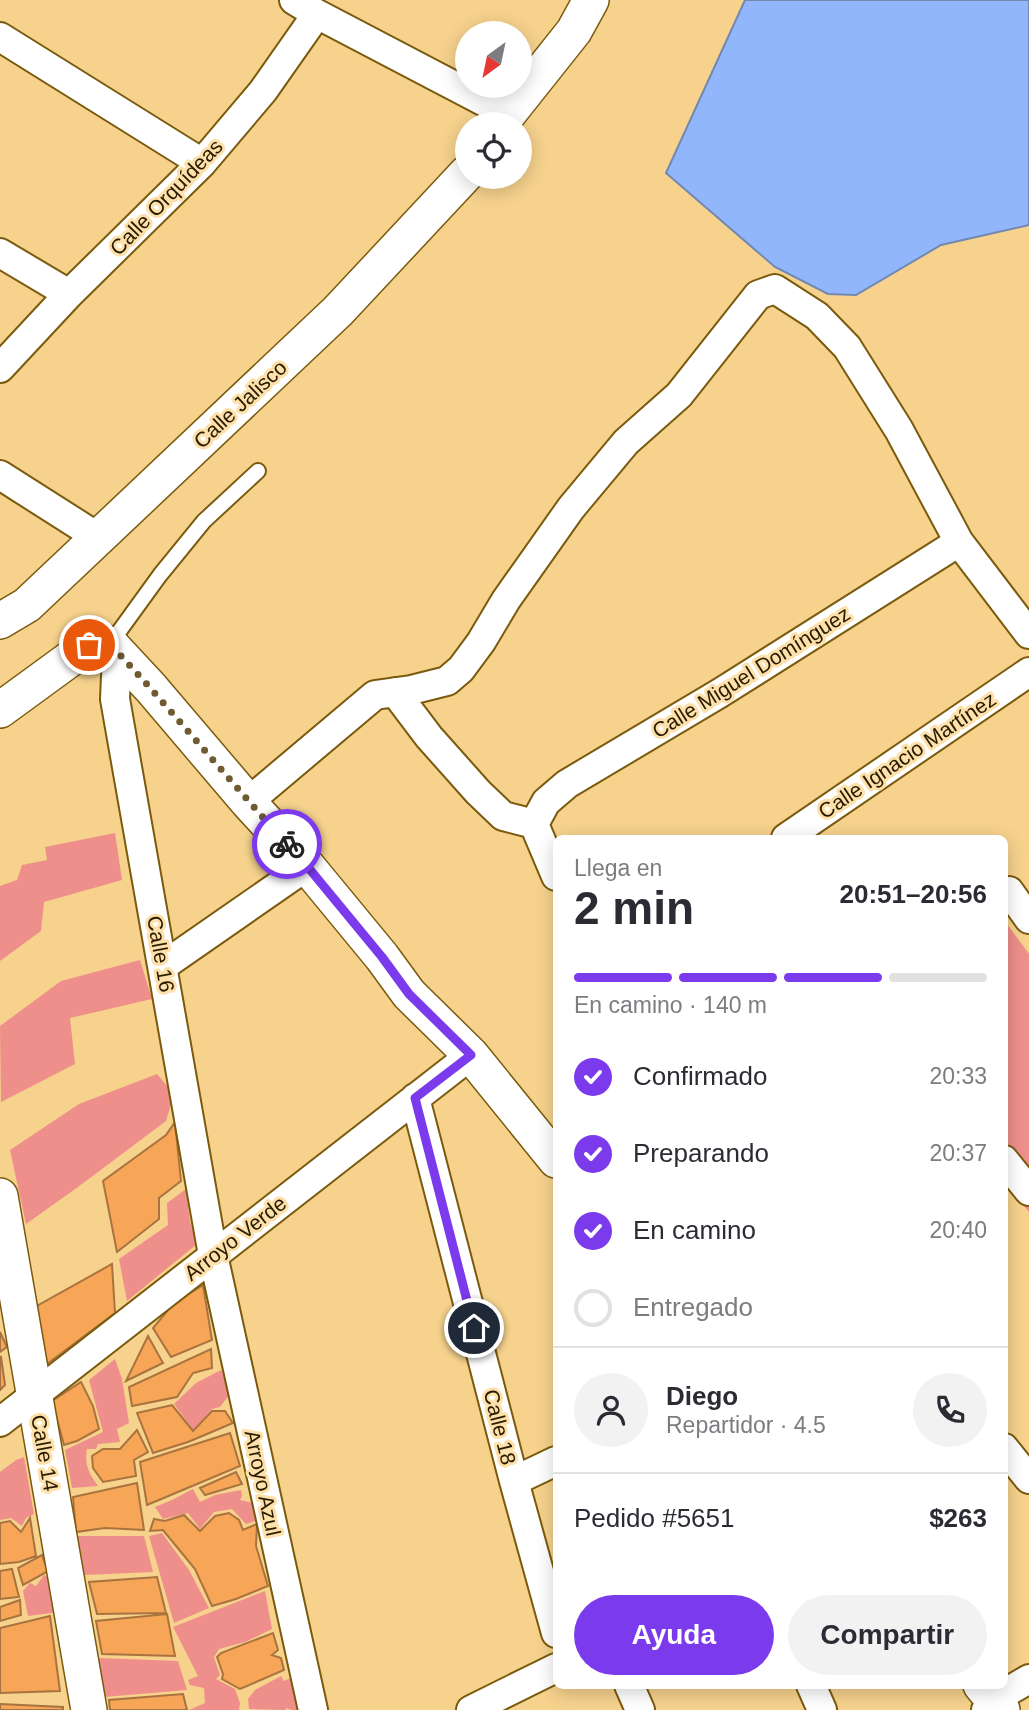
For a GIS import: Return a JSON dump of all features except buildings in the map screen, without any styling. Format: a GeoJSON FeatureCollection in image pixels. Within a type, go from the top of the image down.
{"type":"FeatureCollection","features":[{"type":"Feature","properties":{"kind":"street"},"geometry":{"type":"LineString","coordinates":[[510,112],[574,31],[592,0]]}},
{"type":"Feature","properties":{"kind":"street"},"geometry":{"type":"LineString","coordinates":[[306,7],[493,112]]}},
{"type":"Feature","properties":{"kind":"street","name":"Calle Orquídeas"},"geometry":{"type":"LineString","coordinates":[[0,368],[202,163],[263,91],[306,7]]}},
{"type":"Feature","properties":{"kind":"street"},"geometry":{"type":"LineString","coordinates":[[0,37],[202,163]]}},
{"type":"Feature","properties":{"kind":"street","name":"Calle Jalisco"},"geometry":{"type":"LineString","coordinates":[[0,621],[27,605],[338,311],[455,186]]}},
{"type":"Feature","properties":{"kind":"street"},"geometry":{"type":"LineString","coordinates":[[0,253],[69,295]]}},
{"type":"Feature","properties":{"kind":"street"},"geometry":{"type":"LineString","coordinates":[[248,802],[375,695],[447,681],[461,669],[571,508],[626,442],[680,395],[758,295],[775,289],[817,316],[846,347],[899,430],[959,542],[1029,634]]}},
{"type":"Feature","properties":{"kind":"street"},"geometry":{"type":"LineString","coordinates":[[0,475],[99,538]]}},
{"type":"Feature","properties":{"kind":"street","name":"Calle Miguel Domínguez"},"geometry":{"type":"LineString","coordinates":[[534,824],[546,802],[567,784],[720,693],[959,542]]}},
{"type":"Feature","properties":{"kind":"street"},"geometry":{"type":"LineString","coordinates":[[0,710],[89,645],[109,646],[151,688],[248,802],[307,866],[409,994],[471,1055],[553,1156]]}},
{"type":"Feature","properties":{"kind":"street","name":"Calle 16"},"geometry":{"type":"LineString","coordinates":[[109,646],[115,699],[213,1255]]}},
{"type":"Feature","properties":{"kind":"street","name":"Calle Ignacio Martínez"},"geometry":{"type":"LineString","coordinates":[[790,835],[1029,672]]}},
{"type":"Feature","properties":{"kind":"street"},"geometry":{"type":"LineString","coordinates":[[395,692],[429,737],[503,816],[534,824],[553,869]]}},
{"type":"Feature","properties":{"kind":"street"},"geometry":{"type":"LineString","coordinates":[[163,966],[307,866]]}},
{"type":"Feature","properties":{"kind":"street"},"geometry":{"type":"LineString","coordinates":[[1014,888],[1029,919]]}},
{"type":"Feature","properties":{"kind":"street","name":"Arroyo Verde"},"geometry":{"type":"LineString","coordinates":[[0,1422],[471,1055]]}},
{"type":"Feature","properties":{"kind":"street","name":"Calle 18"},"geometry":{"type":"LineString","coordinates":[[415,1098],[553,1622]]}},
{"type":"Feature","properties":{"kind":"street"},"geometry":{"type":"LineString","coordinates":[[1008,1165],[1029,1191]]}},
{"type":"Feature","properties":{"kind":"street","name":"Calle 14"},"geometry":{"type":"LineString","coordinates":[[0,1195],[89,1710]]}},
{"type":"Feature","properties":{"kind":"street","name":"Arroyo Azul"},"geometry":{"type":"LineString","coordinates":[[213,1255],[313,1710]]}},
{"type":"Feature","properties":{"kind":"street"},"geometry":{"type":"LineString","coordinates":[[1008,1453],[1029,1479]]}},
{"type":"Feature","properties":{"kind":"street"},"geometry":{"type":"LineString","coordinates":[[514,1481],[553,1462]]}},
{"type":"Feature","properties":{"kind":"street"},"geometry":{"type":"LineString","coordinates":[[471,1710],[553,1669]]}},
{"type":"Feature","properties":{"kind":"street"},"geometry":{"type":"LineString","coordinates":[[990,1701],[1029,1679]]}},
{"type":"Feature","properties":{"kind":"street"},"geometry":{"type":"LineString","coordinates":[[631,1689],[640,1710]]}},
{"type":"Feature","properties":{"kind":"street"},"geometry":{"type":"LineString","coordinates":[[813,1689],[822,1710]]}},
{"type":"Feature","properties":{"kind":"lane"},"geometry":{"type":"LineString","coordinates":[[109,646],[160,575],[204,521],[258,471]]}},
{"type":"Feature","properties":{"kind":"shaded area"},"geometry":{"type":"Polygon","coordinates":[[[115,833],[122,880],[44,902],[41,931],[0,961],[0,886],[17,880],[22,865],[47,860],[45,847],[115,833]]]}},
{"type":"Feature","properties":{"kind":"shaded area"},"geometry":{"type":"Polygon","coordinates":[[[1008,925],[1029,954],[1029,1212],[1008,1186],[1008,925]]]}},
{"type":"Feature","properties":{"kind":"shaded area"},"geometry":{"type":"Polygon","coordinates":[[[140,960],[152,999],[70,1018],[75,1064],[1,1102],[0,1026],[61,981],[140,960]]]}},
{"type":"Feature","properties":{"kind":"shaded area"},"geometry":{"type":"Polygon","coordinates":[[[157,1074],[174,1094],[166,1121],[26,1224],[10,1150],[79,1104],[157,1074]]]}},
{"type":"Feature","properties":{"kind":"shaded area"},"geometry":{"type":"Polygon","coordinates":[[[186,1189],[190,1222],[197,1244],[127,1301],[119,1259],[168,1225],[167,1203],[186,1189]]]}},
{"type":"Feature","properties":{"kind":"shaded area"},"geometry":{"type":"Polygon","coordinates":[[[115,1359],[122,1379],[129,1423],[117,1429],[120,1442],[98,1444],[96,1449],[87,1449],[88,1469],[98,1486],[72,1488],[65,1450],[103,1432],[89,1380],[115,1359]]]}},
{"type":"Feature","properties":{"kind":"shaded area"},"geometry":{"type":"Polygon","coordinates":[[[221,1370],[227,1378],[229,1395],[220,1407],[212,1409],[193,1430],[174,1404],[196,1383],[221,1370]]]}},
{"type":"Feature","properties":{"kind":"shaded area"},"geometry":{"type":"Polygon","coordinates":[[[24,1457],[34,1514],[26,1518],[22,1526],[11,1518],[0,1520],[0,1472],[24,1457]]]}},
{"type":"Feature","properties":{"kind":"shaded area"},"geometry":{"type":"Polygon","coordinates":[[[193,1489],[200,1502],[215,1495],[241,1490],[240,1500],[258,1504],[255,1521],[246,1524],[232,1509],[214,1512],[200,1529],[188,1513],[163,1519],[155,1507],[193,1489]]]}},
{"type":"Feature","properties":{"kind":"shaded area"},"geometry":{"type":"Polygon","coordinates":[[[162,1533],[189,1570],[209,1608],[174,1623],[149,1536],[162,1533]]]}},
{"type":"Feature","properties":{"kind":"shaded area"},"geometry":{"type":"Polygon","coordinates":[[[74,1536],[144,1536],[153,1572],[83,1575],[74,1536]]]}},
{"type":"Feature","properties":{"kind":"shaded area"},"geometry":{"type":"Polygon","coordinates":[[[44,1575],[49,1577],[60,1612],[28,1616],[23,1591],[30,1583],[36,1586],[44,1575]]]}},
{"type":"Feature","properties":{"kind":"shaded area"},"geometry":{"type":"Polygon","coordinates":[[[265,1591],[272,1629],[245,1642],[219,1649],[214,1657],[220,1675],[216,1679],[235,1689],[240,1703],[239,1710],[189,1710],[205,1703],[204,1688],[190,1685],[188,1680],[198,1676],[173,1627],[265,1591]]]}},
{"type":"Feature","properties":{"kind":"shaded area"},"geometry":{"type":"Polygon","coordinates":[[[100,1658],[178,1661],[187,1690],[104,1697],[94,1662],[100,1658]]]}},
{"type":"Feature","properties":{"kind":"shaded area"},"geometry":{"type":"Polygon","coordinates":[[[299,1674],[314,1710],[249,1709],[248,1699],[255,1690],[281,1676],[284,1681],[299,1674]]]}},
{"type":"Feature","properties":{"kind":"water"},"geometry":{"type":"Polygon","coordinates":[[[745,0],[1029,0],[1029,225],[941,245],[856,295],[828,294],[775,267],[666,173],[745,0]]]}},
{"type":"Feature","properties":{"kind":"way so far"},"geometry":{"type":"LineString","coordinates":[[89,645],[101,642],[110,644],[287,844]]}},
{"type":"Feature","properties":{"kind":"route"},"geometry":{"type":"LineString","coordinates":[[287,844],[382,957],[409,994],[471,1055],[415,1098],[474,1328]]}}]}
